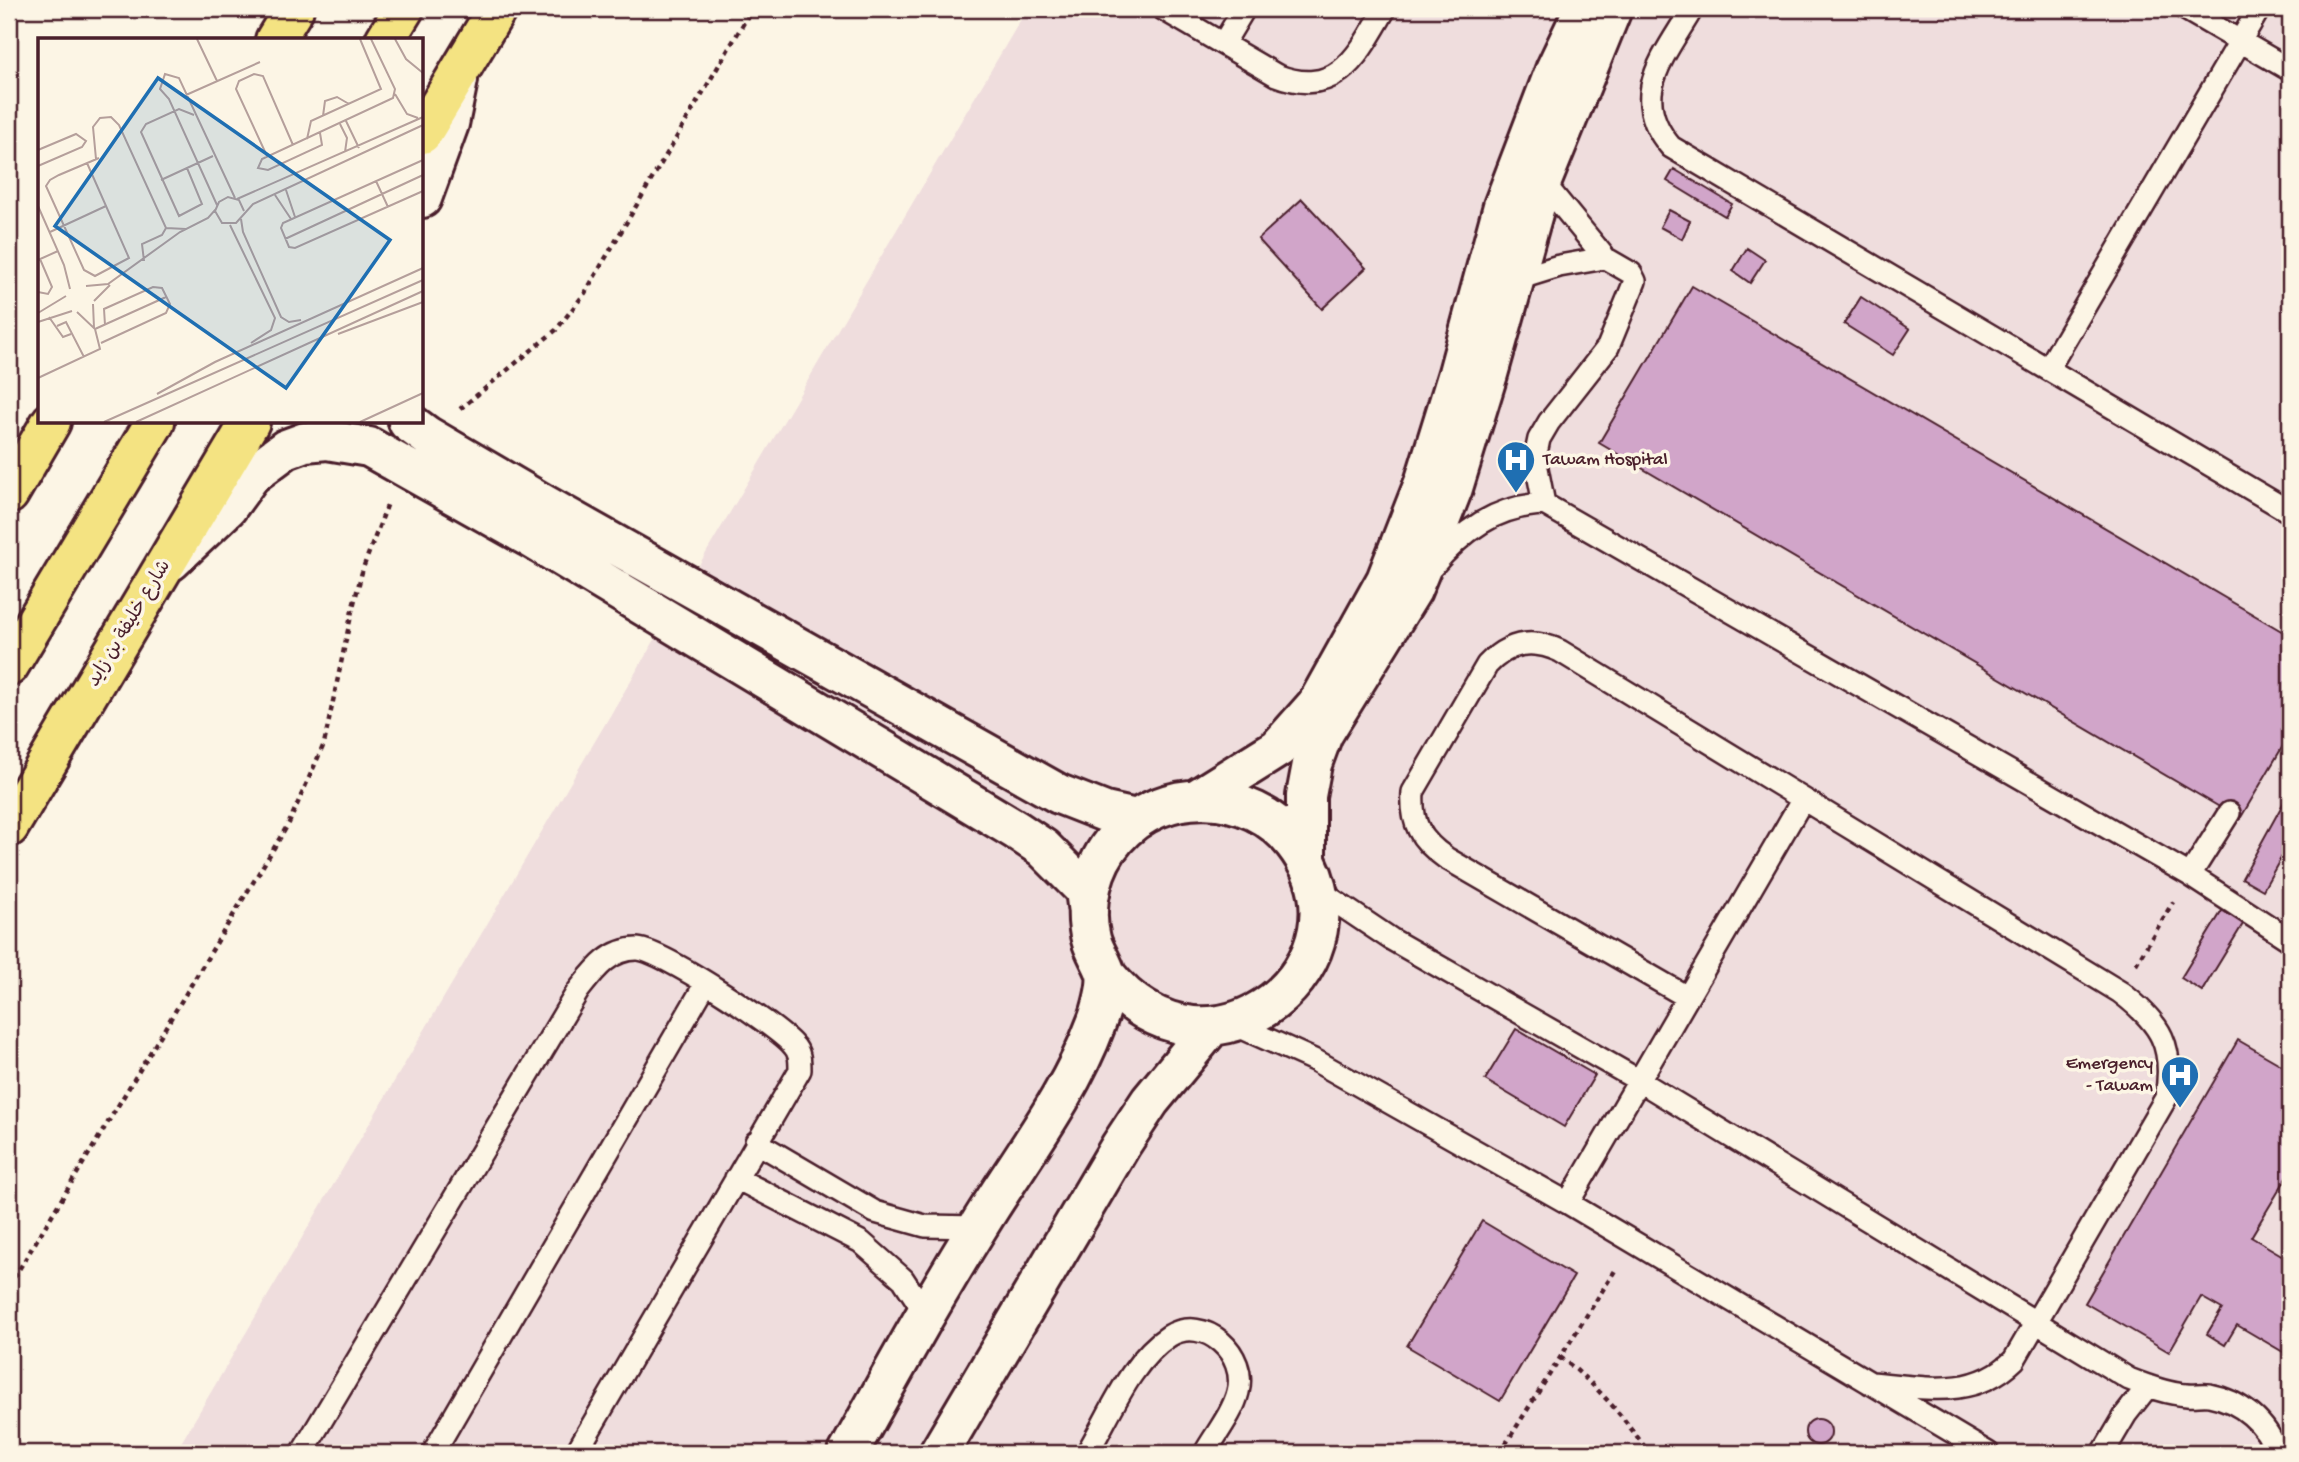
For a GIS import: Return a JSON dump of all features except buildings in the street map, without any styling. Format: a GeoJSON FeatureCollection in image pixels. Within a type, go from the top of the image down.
{"type":"FeatureCollection","features":[{"type":"Feature","properties":{"kind":"main road"},"geometry":{"type":"LineString","coordinates":[[276,38],[294,9]]}},
{"type":"Feature","properties":{"kind":"main road"},"geometry":{"type":"LineString","coordinates":[[386,38],[404,9]]}},
{"type":"Feature","properties":{"kind":"main road"},"geometry":{"type":"LineString","coordinates":[[424,131],[497,9]]}},
{"type":"Feature","properties":{"kind":"main road"},"geometry":{"type":"LineString","coordinates":[[9,495],[50,424]]}},
{"type":"Feature","properties":{"kind":"main road"},"geometry":{"type":"LineString","coordinates":[[9,666],[154,424]]}},
{"type":"Feature","properties":{"kind":"main road","name":"شارع خليفة بن زايد"},"geometry":{"type":"LineString","coordinates":[[9,827],[249,424]]}},
{"type":"Feature","properties":{"kind":"street"},"geometry":{"type":"LineString","coordinates":[[1088,913],[1091,886],[1101,860],[1116,838],[1136,819],[1155,808],[1198,798],[1278,748],[1311,712],[1386,580],[1424,483],[1458,373],[1503,206],[1555,71],[1584,9]]}},
{"type":"Feature","properties":{"kind":"street"},"geometry":{"type":"LineString","coordinates":[[164,566],[208,528],[251,475],[286,449],[305,442],[348,441],[369,447],[529,537],[1043,848],[1086,890],[1090,935],[1106,975],[1134,1005],[1151,1015],[1180,1025],[1221,1025],[1248,1017],[1278,999],[1301,972],[1318,922],[1311,875],[1306,796],[1311,764],[1322,734],[1412,590],[1453,488],[1542,181],[1612,9]]}},
{"type":"Feature","properties":{"kind":"street"},"geometry":{"type":"LineString","coordinates":[[424,193],[449,124],[459,70]]}},
{"type":"Feature","properties":{"kind":"street"},"geometry":{"type":"LineString","coordinates":[[417,429],[1059,794],[1105,812],[1136,819]]}},
{"type":"Feature","properties":{"kind":"street"},"geometry":{"type":"LineString","coordinates":[[1198,798],[1242,804],[1262,814],[1294,843],[1311,875]]}},
{"type":"Feature","properties":{"kind":"street"},"geometry":{"type":"LineString","coordinates":[[848,1453],[926,1314],[1076,1069],[1097,1021],[1106,975]]}},
{"type":"Feature","properties":{"kind":"street"},"geometry":{"type":"LineString","coordinates":[[939,1453],[1121,1145],[1150,1101],[1221,1025]]}},
{"type":"Feature","properties":{"kind":"lane"},"geometry":{"type":"LineString","coordinates":[[1163,9],[1276,75],[1293,82],[1331,78],[1347,68],[1385,9]]}},
{"type":"Feature","properties":{"kind":"lane"},"geometry":{"type":"LineString","coordinates":[[1223,44],[1244,9]]}},
{"type":"Feature","properties":{"kind":"lane"},"geometry":{"type":"LineString","coordinates":[[1692,9],[1650,87],[1650,109],[1657,130],[1671,146],[2290,512]]}},
{"type":"Feature","properties":{"kind":"lane"},"geometry":{"type":"LineString","coordinates":[[2185,9],[2290,70]]}},
{"type":"Feature","properties":{"kind":"lane"},"geometry":{"type":"LineString","coordinates":[[2048,369],[2259,9]]}},
{"type":"Feature","properties":{"kind":"lane"},"geometry":{"type":"LineString","coordinates":[[1542,181],[1605,258],[1631,273],[1635,281],[1603,355],[1549,422],[1539,439],[1535,458],[1544,504]]}},
{"type":"Feature","properties":{"kind":"lane"},"geometry":{"type":"LineString","coordinates":[[1514,280],[1559,266],[1605,258]]}},
{"type":"Feature","properties":{"kind":"lane"},"geometry":{"type":"LineString","coordinates":[[1412,590],[1450,547],[1482,521],[1510,508],[1544,504],[2190,875],[2290,940]]}},
{"type":"Feature","properties":{"kind":"lane"},"geometry":{"type":"LineString","coordinates":[[1687,997],[1430,847],[1418,831],[1412,812],[1413,792],[1487,665],[1498,653],[1528,642],[1545,644],[2120,992],[2157,1025],[2167,1048],[2171,1073],[2166,1098],[2014,1360],[1998,1376],[1977,1385],[1926,1387],[1870,1383]]}},
{"type":"Feature","properties":{"kind":"lane"},"geometry":{"type":"LineString","coordinates":[[1568,1203],[1803,799]]}},
{"type":"Feature","properties":{"kind":"lane"},"geometry":{"type":"LineString","coordinates":[[2190,875],[2229,813]]}},
{"type":"Feature","properties":{"kind":"lane"},"geometry":{"type":"LineString","coordinates":[[1311,875],[1391,939],[1638,1080],[2129,1379],[2148,1386],[2188,1395],[2208,1395],[2235,1403],[2257,1419],[2273,1441],[2277,1453]]}},
{"type":"Feature","properties":{"kind":"lane"},"geometry":{"type":"LineString","coordinates":[[302,1453],[578,991],[595,969],[615,953],[639,949],[706,983],[784,1036],[800,1057],[800,1070],[576,1453]]}},
{"type":"Feature","properties":{"kind":"lane"},"geometry":{"type":"LineString","coordinates":[[433,1453],[706,983]]}},
{"type":"Feature","properties":{"kind":"lane"},"geometry":{"type":"LineString","coordinates":[[1221,1025],[1316,1061],[1568,1203],[1988,1453]]}},
{"type":"Feature","properties":{"kind":"lane"},"geometry":{"type":"LineString","coordinates":[[756,1142],[875,1212],[925,1226],[978,1227]]}},
{"type":"Feature","properties":{"kind":"lane"},"geometry":{"type":"LineString","coordinates":[[736,1178],[861,1242],[903,1279],[926,1314]]}},
{"type":"Feature","properties":{"kind":"lane"},"geometry":{"type":"LineString","coordinates":[[1087,1453],[1138,1366],[1171,1334],[1191,1329],[1212,1335],[1230,1349],[1239,1369],[1238,1392],[1208,1452]]}},
{"type":"Feature","properties":{"kind":"lane"},"geometry":{"type":"LineString","coordinates":[[2103,1453],[2126,1414],[2148,1386]]}},
{"type":"Feature","properties":{"kind":"path"},"geometry":{"type":"LineString","coordinates":[[417,429],[556,330],[585,293],[752,9]]}},
{"type":"Feature","properties":{"kind":"path"},"geometry":{"type":"LineString","coordinates":[[9,1286],[252,887],[300,801],[324,744],[363,568],[380,519],[405,468]]}},
{"type":"Feature","properties":{"kind":"path"},"geometry":{"type":"LineString","coordinates":[[2120,992],[2190,875]]}},
{"type":"Feature","properties":{"kind":"path"},"geometry":{"type":"LineString","coordinates":[[1500,1453],[1633,1241]]}},
{"type":"Feature","properties":{"kind":"path"},"geometry":{"type":"LineString","coordinates":[[1560,1357],[1589,1379],[1624,1418],[1649,1453]]}},
{"type":"Feature","properties":{"kind":"shaded area","name":"Tawam Hospital"},"geometry":{"type":"Polygon","coordinates":[[[1027,9],[2290,9],[2290,1453],[175,1453],[1027,9]]]}},
{"type":"Feature","properties":{"kind":"place","name":"Tawam Hospital"},"geometry":{"type":"Point","coordinates":[1516,494]}},
{"type":"Feature","properties":{"kind":"place","name":"Emergency - Tawam"},"geometry":{"type":"Point","coordinates":[2180,1109]}}]}
